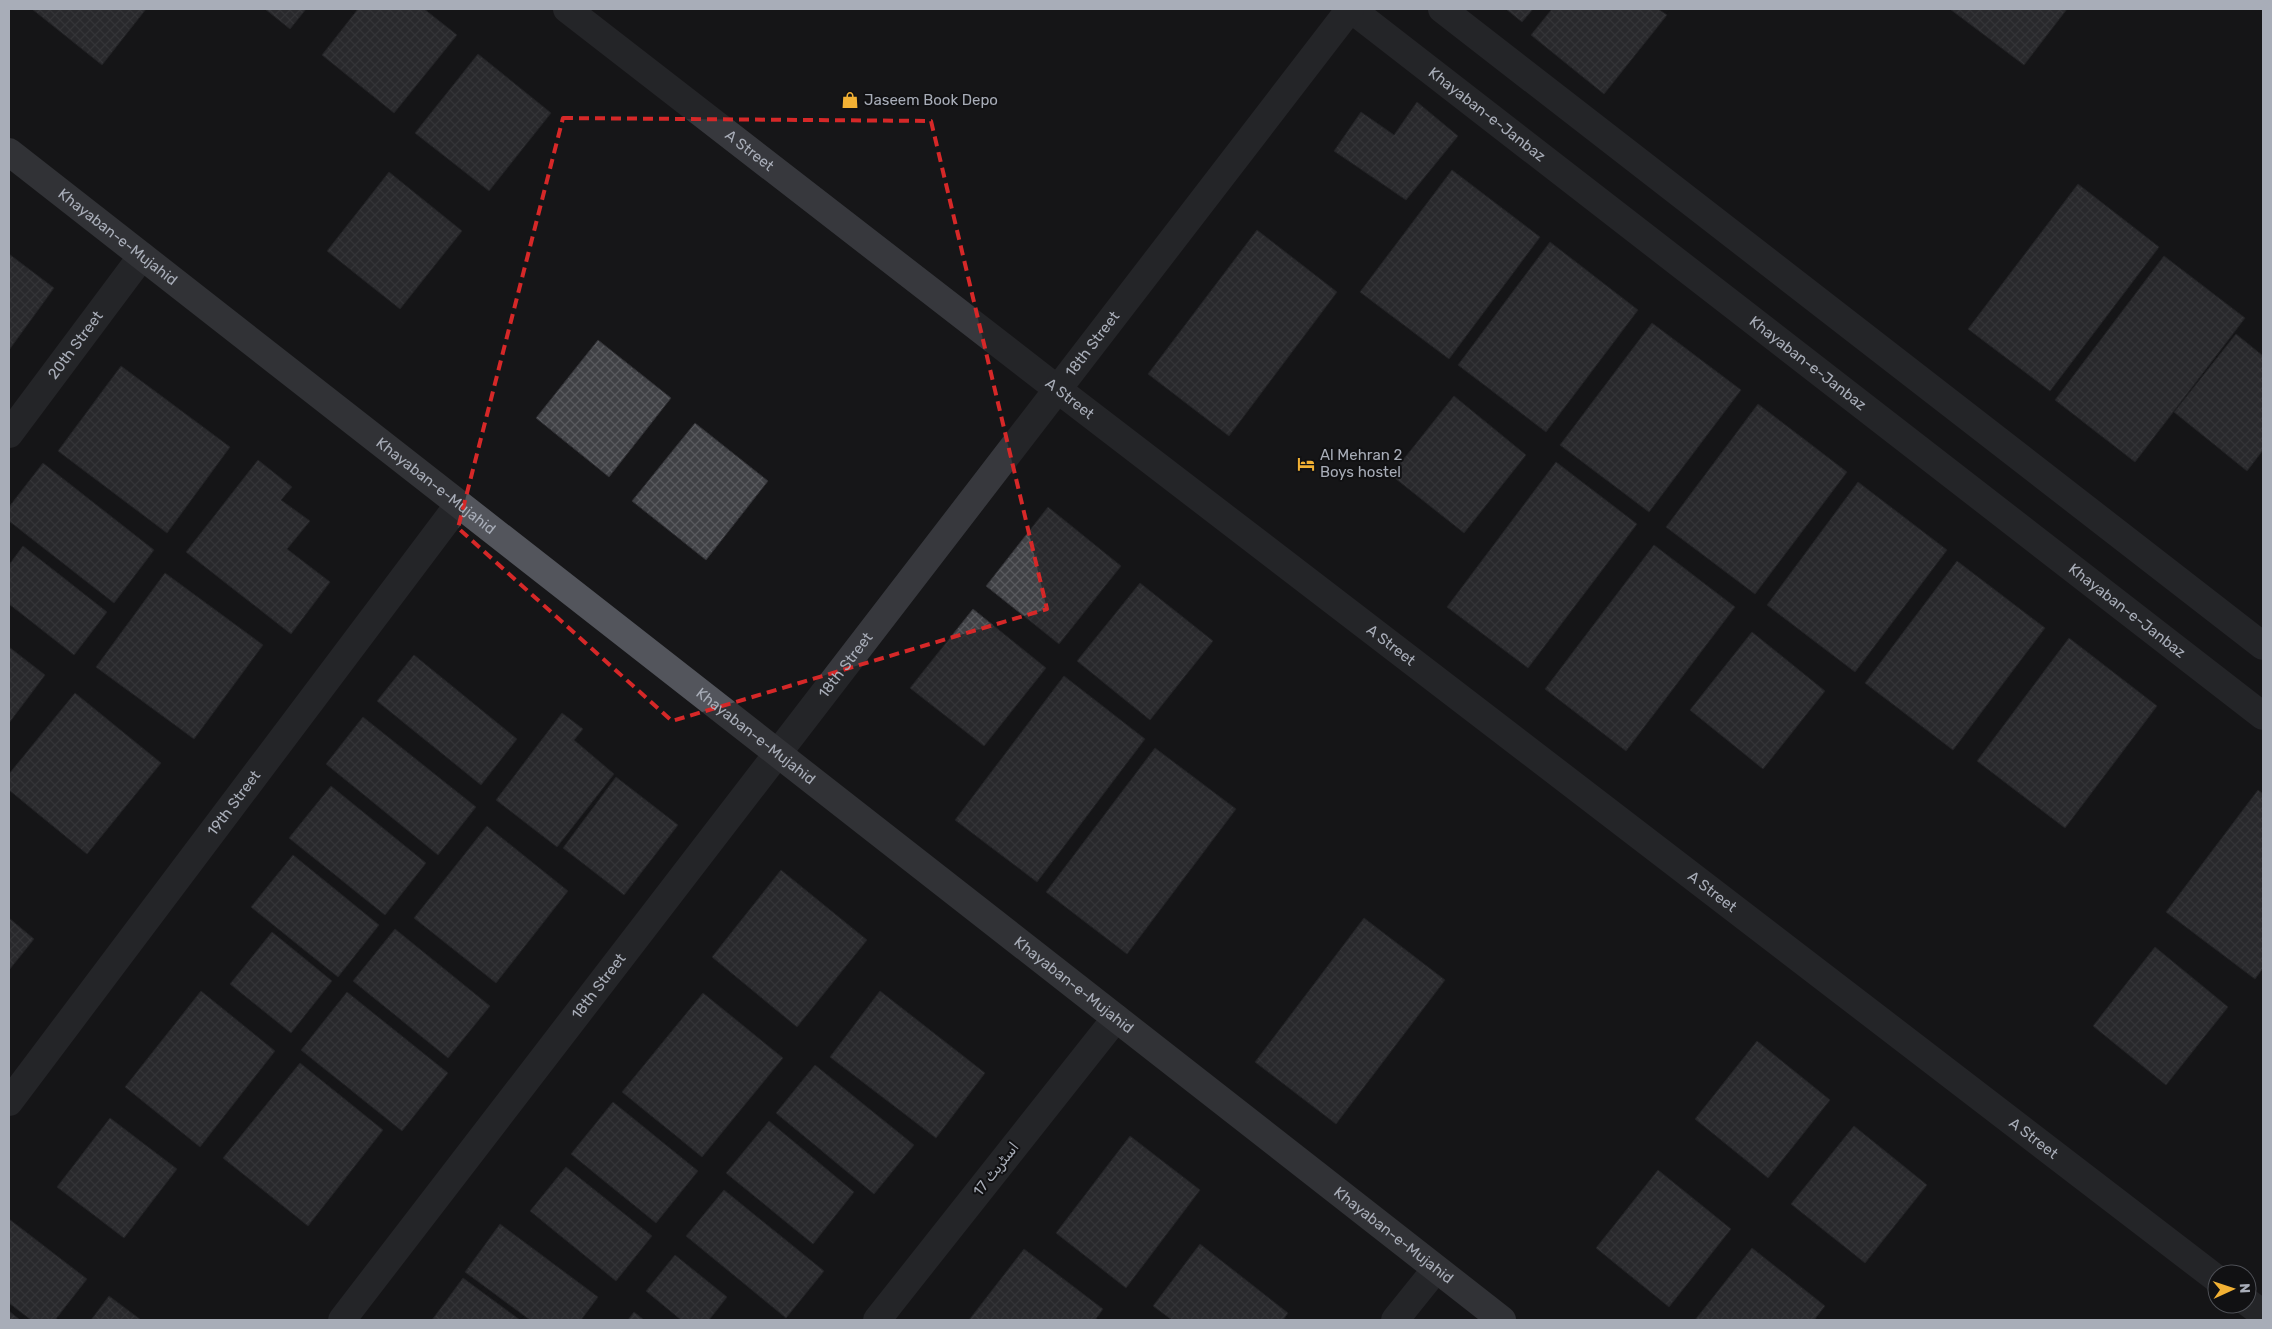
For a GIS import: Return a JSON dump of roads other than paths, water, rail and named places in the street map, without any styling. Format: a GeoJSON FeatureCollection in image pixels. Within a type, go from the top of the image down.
{"type":"FeatureCollection","features":[{"type":"Feature","properties":{"kind":"main road","name":"Khayaban-e-Mujahid"},"geometry":{"type":"LineString","coordinates":[[9,152],[1502,1320]]}},
{"type":"Feature","properties":{"kind":"street","name":"A Street"},"geometry":{"type":"LineString","coordinates":[[567,9],[1056,388],[2207,1271]]}},
{"type":"Feature","properties":{"kind":"street","name":"18th Street"},"geometry":{"type":"LineString","coordinates":[[342,1320],[778,754],[1056,388],[1351,9]]}},
{"type":"Feature","properties":{"kind":"street","name":"Khayaban-e-Janbaz"},"geometry":{"type":"LineString","coordinates":[[1351,9],[2263,716]]}},
{"type":"Feature","properties":{"kind":"street"},"geometry":{"type":"LineString","coordinates":[[1442,9],[2263,646]]}},
{"type":"Feature","properties":{"kind":"street","name":"20th Street"},"geometry":{"type":"LineString","coordinates":[[9,434],[142,256]]}},
{"type":"Feature","properties":{"kind":"street","name":"19th Street"},"geometry":{"type":"LineString","coordinates":[[9,1102],[459,504]]}},
{"type":"Feature","properties":{"kind":"street","name":"اسٹریٹ 17"},"geometry":{"type":"LineString","coordinates":[[876,1320],[1116,1018]]}},
{"type":"Feature","properties":{"kind":"street"},"geometry":{"type":"LineString","coordinates":[[1395,1320],[1436,1269]]}},
{"type":"Feature","properties":{"kind":"place","name":"Jaseem Book Depo"},"geometry":{"type":"Point","coordinates":[850,100]}},
{"type":"Feature","properties":{"kind":"place","name":"Al Mehran 2 Boys hostel"},"geometry":{"type":"Point","coordinates":[1306,464]}}]}
